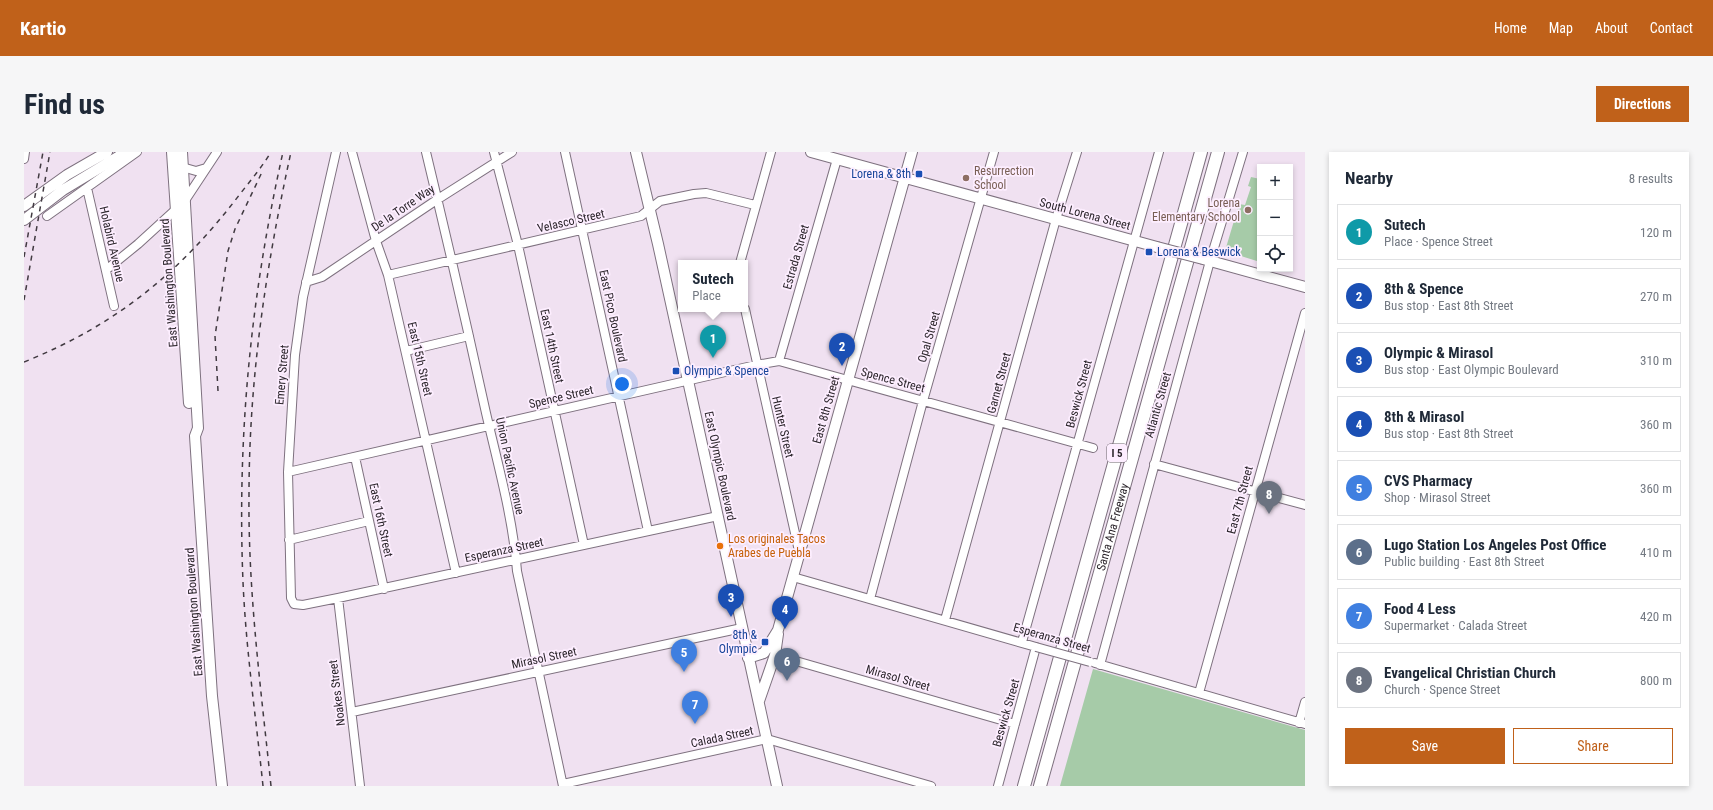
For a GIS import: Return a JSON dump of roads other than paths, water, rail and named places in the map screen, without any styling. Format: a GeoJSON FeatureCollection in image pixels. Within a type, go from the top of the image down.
{"type":"FeatureCollection","features":[{"type":"Feature","properties":{"kind":"highway","name":"Santa Ana Freeway"},"geometry":{"type":"LineString","coordinates":[[1040,786],[1218,152]]}},
{"type":"Feature","properties":{"kind":"highway","name":"Santa Ana Freeway"},"geometry":{"type":"LineString","coordinates":[[1024,786],[1199,156]]}},
{"type":"Feature","properties":{"kind":"main road"},"geometry":{"type":"LineString","coordinates":[[24,206],[67,175],[107,152]]}},
{"type":"Feature","properties":{"kind":"main road"},"geometry":{"type":"LineString","coordinates":[[24,220],[68,187],[126,152]]}},
{"type":"Feature","properties":{"kind":"main road","name":"East Washington Boulevard"},"geometry":{"type":"LineString","coordinates":[[172,152],[180,205],[198,428],[195,436],[212,696],[222,786]]}},
{"type":"Feature","properties":{"kind":"main road","name":"East Washington Boulevard"},"geometry":{"type":"LineString","coordinates":[[180,205],[182,152]]}},
{"type":"Feature","properties":{"kind":"main road","name":"East Olympic Boulevard"},"geometry":{"type":"LineString","coordinates":[[636,152],[718,516],[748,658],[778,786]]}},
{"type":"Feature","properties":{"kind":"main road","name":"South Lorena Street"},"geometry":{"type":"LineString","coordinates":[[812,152],[979,199],[1305,287]]}},
{"type":"Feature","properties":{"kind":"main road","name":"East 8th Street"},"geometry":{"type":"LineString","coordinates":[[759,702],[775,655],[778,630],[799,551],[912,152]]}},
{"type":"Feature","properties":{"kind":"main road","name":"East 8th Street"},"geometry":{"type":"LineString","coordinates":[[748,658],[764,653],[778,630]]}},
{"type":"Feature","properties":{"kind":"street"},"geometry":{"type":"LineString","coordinates":[[24,159],[25,152]]}},
{"type":"Feature","properties":{"kind":"street"},"geometry":{"type":"LineString","coordinates":[[47,216],[137,152]]}},
{"type":"Feature","properties":{"kind":"street"},"geometry":{"type":"LineString","coordinates":[[106,270],[138,244],[180,205],[217,152]]}},
{"type":"Feature","properties":{"kind":"street","name":"Emery Street"},"geometry":{"type":"LineString","coordinates":[[294,604],[291,598],[288,472],[296,355],[306,282],[336,152]]}},
{"type":"Feature","properties":{"kind":"street","name":"East 15th Street"},"geometry":{"type":"LineString","coordinates":[[352,152],[376,241],[388,274],[427,440],[456,573]]}},
{"type":"Feature","properties":{"kind":"street","name":"Union Pacific Avenue"},"geometry":{"type":"LineString","coordinates":[[426,152],[453,260],[489,426],[563,785]]}},
{"type":"Feature","properties":{"kind":"street","name":"East 14th Street"},"geometry":{"type":"LineString","coordinates":[[494,152],[518,245],[584,545]]}},
{"type":"Feature","properties":{"kind":"street","name":"De la Torre Way"},"geometry":{"type":"LineString","coordinates":[[306,282],[322,277],[438,199],[512,152]]}},
{"type":"Feature","properties":{"kind":"street","name":"East Pico Boulevard"},"geometry":{"type":"LineString","coordinates":[[565,152],[648,531]]}},
{"type":"Feature","properties":{"kind":"street"},"geometry":{"type":"LineString","coordinates":[[741,260],[771,152]]}},
{"type":"Feature","properties":{"kind":"street","name":"Opal Street"},"geometry":{"type":"LineString","coordinates":[[870,599],[979,199],[994,152]]}},
{"type":"Feature","properties":{"kind":"street","name":"Garnet Street"},"geometry":{"type":"LineString","coordinates":[[945,620],[1056,220],[1077,152]]}},
{"type":"Feature","properties":{"kind":"street","name":"Beswick Street"},"geometry":{"type":"LineString","coordinates":[[1022,642],[1133,240],[1159,152]]}},
{"type":"Feature","properties":{"kind":"street","name":"Atlantic Street"},"geometry":{"type":"LineString","coordinates":[[1100,665],[1207,260],[1243,152]]}},
{"type":"Feature","properties":{"kind":"street","name":"Estrada Street"},"geometry":{"type":"LineString","coordinates":[[779,361],[837,159]]}},
{"type":"Feature","properties":{"kind":"street"},"geometry":{"type":"LineString","coordinates":[[182,167],[196,171],[206,168]]}},
{"type":"Feature","properties":{"kind":"street","name":"Holabird Avenue"},"geometry":{"type":"LineString","coordinates":[[87,188],[114,306]]}},
{"type":"Feature","properties":{"kind":"street","name":"Velasco Street"},"geometry":{"type":"LineString","coordinates":[[388,274],[582,231],[641,216],[660,201],[706,193],[755,205]]}},
{"type":"Feature","properties":{"kind":"street","name":"Hunter Street"},"geometry":{"type":"LineString","coordinates":[[746,312],[756,365],[799,551]]}},
{"type":"Feature","properties":{"kind":"street","name":"East 7th Street"},"geometry":{"type":"LineString","coordinates":[[1199,693],[1305,313]]}},
{"type":"Feature","properties":{"kind":"street"},"geometry":{"type":"LineString","coordinates":[[406,351],[469,336]]}},
{"type":"Feature","properties":{"kind":"street","name":"Spence Street"},"geometry":{"type":"LineString","coordinates":[[288,472],[618,396],[779,361],[1093,448]]}},
{"type":"Feature","properties":{"kind":"street","name":"East 16th Street"},"geometry":{"type":"LineString","coordinates":[[355,457],[384,589]]}},
{"type":"Feature","properties":{"kind":"street"},"geometry":{"type":"LineString","coordinates":[[1154,464],[1254,492],[1305,504]]}},
{"type":"Feature","properties":{"kind":"street","name":"Esperanza Street"},"geometry":{"type":"LineString","coordinates":[[294,604],[302,605],[384,589],[718,516]]}},
{"type":"Feature","properties":{"kind":"street"},"geometry":{"type":"LineString","coordinates":[[289,540],[369,521]]}},
{"type":"Feature","properties":{"kind":"street","name":"Esperanza Street"},"geometry":{"type":"LineString","coordinates":[[793,576],[1302,724]]}},
{"type":"Feature","properties":{"kind":"street","name":"Noakes Street"},"geometry":{"type":"LineString","coordinates":[[338,598],[360,786]]}},
{"type":"Feature","properties":{"kind":"street","name":"Mirasol Street"},"geometry":{"type":"LineString","coordinates":[[352,712],[742,628]]}},
{"type":"Feature","properties":{"kind":"street","name":"Beswick Street"},"geometry":{"type":"LineString","coordinates":[[998,786],[1036,647]]}},
{"type":"Feature","properties":{"kind":"street","name":"Mirasol Street"},"geometry":{"type":"LineString","coordinates":[[775,655],[1015,724]]}},
{"type":"Feature","properties":{"kind":"street"},"geometry":{"type":"LineString","coordinates":[[1302,724],[1305,702]]}},
{"type":"Feature","properties":{"kind":"street","name":"Calada Street"},"geometry":{"type":"LineString","coordinates":[[563,785],[767,739],[932,786]]}},
{"type":"Feature","properties":{"kind":"railway"},"geometry":{"type":"LineString","coordinates":[[24,257],[43,152]]}},
{"type":"Feature","properties":{"kind":"railway"},"geometry":{"type":"LineString","coordinates":[[24,300],[50,152]]}},
{"type":"Feature","properties":{"kind":"railway"},"geometry":{"type":"LineString","coordinates":[[24,362],[88,331],[144,294],[170,272],[217,222],[271,152]]}},
{"type":"Feature","properties":{"kind":"railway"},"geometry":{"type":"LineString","coordinates":[[263,786],[244,608],[242,473],[249,366],[255,312],[262,259],[283,152]]}},
{"type":"Feature","properties":{"kind":"railway"},"geometry":{"type":"LineString","coordinates":[[271,786],[253,605],[249,532],[250,452],[252,408],[261,323],[274,237],[291,152]]}},
{"type":"Feature","properties":{"kind":"railway"},"geometry":{"type":"LineString","coordinates":[[218,391],[215,336],[228,251],[235,229],[263,170]]}},
{"type":"Feature","properties":{"kind":"place","name":"Lorena & 8th"},"geometry":{"type":"Point","coordinates":[919,174]}},
{"type":"Feature","properties":{"kind":"place","name":"Resurrection School"},"geometry":{"type":"Point","coordinates":[966,178]}},
{"type":"Feature","properties":{"kind":"place","name":"Lorena Elementary School"},"geometry":{"type":"Point","coordinates":[1248,210]}},
{"type":"Feature","properties":{"kind":"place","name":"Lorena & Beswick"},"geometry":{"type":"Point","coordinates":[1149,252]}},
{"type":"Feature","properties":{"kind":"place","name":"Sutech"},"geometry":{"type":"Point","coordinates":[713,358]}},
{"type":"Feature","properties":{"kind":"place","name":"8th & Spence"},"geometry":{"type":"Point","coordinates":[842,366]}},
{"type":"Feature","properties":{"kind":"place","name":"Olympic & Spence"},"geometry":{"type":"Point","coordinates":[676,371]}},
{"type":"Feature","properties":{"kind":"place","name":"Evangelical Christian Church"},"geometry":{"type":"Point","coordinates":[1269,514]}},
{"type":"Feature","properties":{"kind":"place","name":"Los originales Tacos Arabes de Puebla"},"geometry":{"type":"Point","coordinates":[720,546]}},
{"type":"Feature","properties":{"kind":"place","name":"Olympic & Mirasol"},"geometry":{"type":"Point","coordinates":[731,617]}},
{"type":"Feature","properties":{"kind":"place","name":"8th & Mirasol"},"geometry":{"type":"Point","coordinates":[785,629]}},
{"type":"Feature","properties":{"kind":"place","name":"8th & Olympic"},"geometry":{"type":"Point","coordinates":[765,642]}},
{"type":"Feature","properties":{"kind":"place","name":"CVS Pharmacy"},"geometry":{"type":"Point","coordinates":[684,672]}},
{"type":"Feature","properties":{"kind":"place","name":"Lugo Station Los Angeles Post Office"},"geometry":{"type":"Point","coordinates":[787,681]}},
{"type":"Feature","properties":{"kind":"place","name":"Food 4 Less"},"geometry":{"type":"Point","coordinates":[695,724]}}]}
